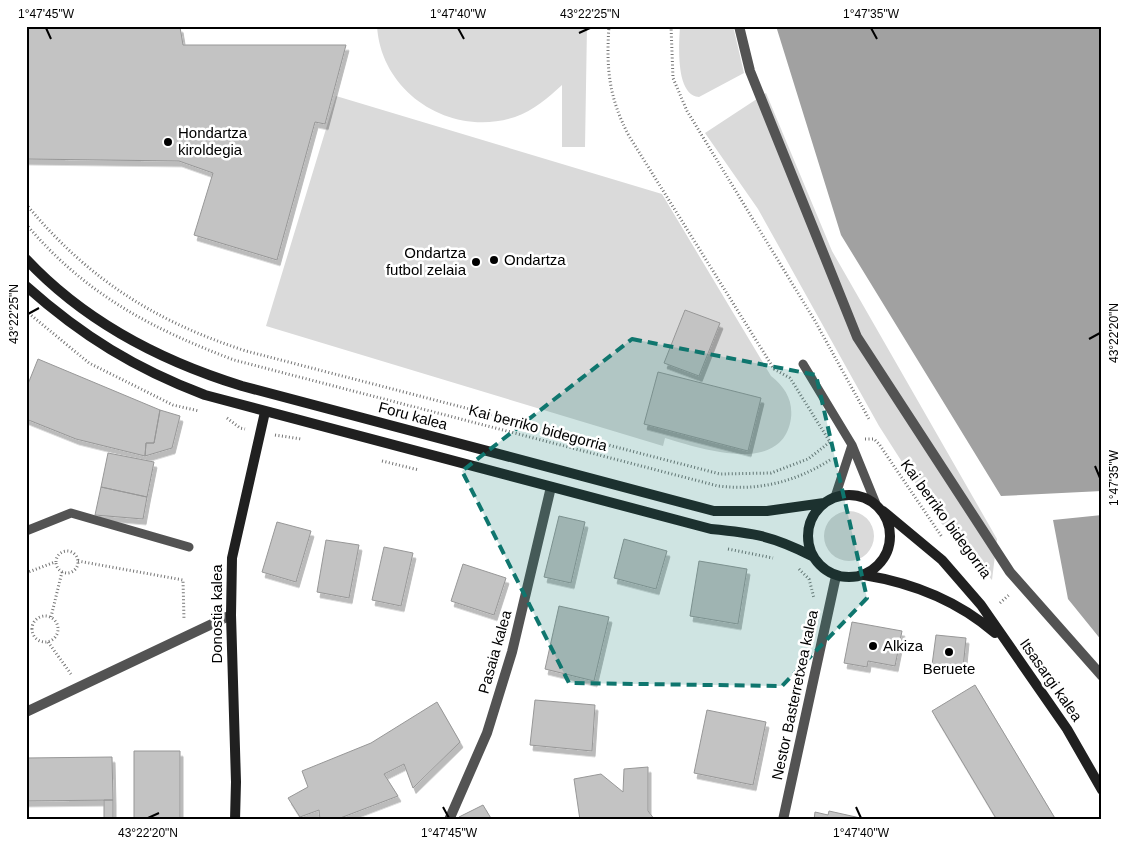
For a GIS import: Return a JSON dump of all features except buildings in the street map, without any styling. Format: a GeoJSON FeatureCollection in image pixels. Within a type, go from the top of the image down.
{"type":"FeatureCollection","features":[{"type":"Feature","properties":{"kind":"street"},"geometry":{"type":"LineString","coordinates":[[739,26],[750,71],[857,337],[1010,572],[1102,676]]}},
{"type":"Feature","properties":{"kind":"street","name":"Foru kalea"},"geometry":{"type":"LineString","coordinates":[[26,259],[63,293],[122,335],[180,364],[242,386],[714,511],[767,511],[824,503]]}},
{"type":"Feature","properties":{"kind":"street"},"geometry":{"type":"LineString","coordinates":[[26,286],[83,334],[142,369],[205,395],[711,528],[765,535],[778,539],[812,556],[822,568],[836,576],[854,578],[872,572],[884,560],[891,544],[890,527],[879,507],[863,497],[849,495],[835,497],[824,503],[812,518],[807,537],[812,556]]}},
{"type":"Feature","properties":{"kind":"street","name":"Donostia kalea"},"geometry":{"type":"LineString","coordinates":[[235,820],[236,782],[231,614],[232,558],[265,412]]}},
{"type":"Feature","properties":{"kind":"street","name":"Pasaia kalea"},"geometry":{"type":"LineString","coordinates":[[449,820],[487,733],[509,661],[551,487]]}},
{"type":"Feature","properties":{"kind":"street","name":"Itsasargi kalea"},"geometry":{"type":"LineString","coordinates":[[879,507],[942,560],[981,605],[1004,641],[1037,684],[1067,729],[1102,790]]}},
{"type":"Feature","properties":{"kind":"street","name":"Itsasargi kalea"},"geometry":{"type":"LineString","coordinates":[[863,575],[914,586],[938,596],[974,617],[1004,641]]}},
{"type":"Feature","properties":{"kind":"street","name":"Nestor Basterretxea kalea"},"geometry":{"type":"LineString","coordinates":[[783,820],[836,576]]}},
{"type":"Feature","properties":{"kind":"street"},"geometry":{"type":"LineString","coordinates":[[26,712],[231,614]]}},
{"type":"Feature","properties":{"kind":"lane"},"geometry":{"type":"LineString","coordinates":[[803,364],[852,445],[879,507]]}},
{"type":"Feature","properties":{"kind":"lane"},"geometry":{"type":"LineString","coordinates":[[835,497],[852,445]]}},
{"type":"Feature","properties":{"kind":"lane"},"geometry":{"type":"LineString","coordinates":[[26,530],[72,513],[190,547]]}},
{"type":"Feature","properties":{"kind":"path"},"geometry":{"type":"LineString","coordinates":[[26,204],[74,257],[151,313],[201,336],[246,351],[720,474],[771,472],[808,459],[830,442],[790,378],[774,369],[629,136],[616,110],[609,82],[607,57],[609,26]]}},
{"type":"Feature","properties":{"kind":"path"},"geometry":{"type":"LineString","coordinates":[[672,26],[673,78],[687,111],[815,320],[869,419]]}},
{"type":"Feature","properties":{"kind":"path","name":"Kai berriko bidegorria"},"geometry":{"type":"LineString","coordinates":[[26,224],[66,267],[126,312],[178,339],[234,360],[718,486],[752,488],[783,483],[813,471],[852,445],[868,438],[874,439],[945,542]]}},
{"type":"Feature","properties":{"kind":"path"},"geometry":{"type":"LineString","coordinates":[[720,547],[775,558]]}},
{"type":"Feature","properties":{"kind":"path"},"geometry":{"type":"LineString","coordinates":[[26,573],[55,562],[60,552],[68,550],[74,553],[78,561]]}},
{"type":"Feature","properties":{"kind":"path"},"geometry":{"type":"LineString","coordinates":[[62,572],[72,571],[78,561]]}},
{"type":"Feature","properties":{"kind":"path"},"geometry":{"type":"LineString","coordinates":[[78,561],[183,580],[184,619]]}},
{"type":"Feature","properties":{"kind":"path"},"geometry":{"type":"LineString","coordinates":[[51,617],[62,572],[55,562]]}},
{"type":"Feature","properties":{"kind":"path"},"geometry":{"type":"LineString","coordinates":[[796,566],[809,579],[814,602]]}},
{"type":"Feature","properties":{"kind":"path"},"geometry":{"type":"LineString","coordinates":[[44,616],[51,617],[58,624],[58,632],[54,640],[48,642],[39,641],[33,634],[32,625],[36,619],[44,616]]}},
{"type":"Feature","properties":{"kind":"path"},"geometry":{"type":"LineString","coordinates":[[26,635],[33,634]]}},
{"type":"Feature","properties":{"kind":"path"},"geometry":{"type":"LineString","coordinates":[[48,642],[75,679]]}},
{"type":"Feature","properties":{"kind":"highlighted area"},"geometry":{"type":"Polygon","coordinates":[[[632,339],[816,375],[867,598],[782,686],[569,683],[462,471],[632,339]]]}},
{"type":"Feature","properties":{"kind":"shaded area"},"geometry":{"type":"Polygon","coordinates":[[[377,26],[587,26],[585,147],[562,147],[562,85],[528,111],[515,117],[491,122],[467,121],[445,115],[424,105],[406,90],[391,72],[381,50],[377,26]]]}},
{"type":"Feature","properties":{"kind":"shaded area"},"geometry":{"type":"Polygon","coordinates":[[[680,26],[733,26],[744,73],[699,97],[691,94],[686,88],[680,68],[680,26]]]}},
{"type":"Feature","properties":{"kind":"shaded area"},"geometry":{"type":"Polygon","coordinates":[[[776,26],[1102,26],[1102,491],[1001,496],[841,235],[776,26]]]}},
{"type":"Feature","properties":{"kind":"shaded area"},"geometry":{"type":"Polygon","coordinates":[[[766,93],[832,251],[997,539],[992,580],[941,523],[879,426],[758,209],[705,133],[766,93]]]}},
{"type":"Feature","properties":{"kind":"shaded area","name":"Ondartza futbol zelaia"},"geometry":{"type":"Polygon","coordinates":[[[336,96],[662,194],[771,376],[787,394],[791,405],[791,418],[785,436],[773,447],[757,453],[718,452],[665,438],[663,446],[266,326],[336,96]]]}},
{"type":"Feature","properties":{"kind":"shaded area"},"geometry":{"type":"Polygon","coordinates":[[[844,511],[854,511],[867,518],[874,531],[874,541],[867,554],[854,561],[844,561],[835,557],[828,550],[824,541],[824,531],[828,522],[835,515],[844,511]]]}},
{"type":"Feature","properties":{"kind":"shaded area"},"geometry":{"type":"Polygon","coordinates":[[[1102,515],[1102,641],[1068,599],[1053,520],[1102,515]]]}},
{"type":"Feature","properties":{"kind":"place","name":"Hondartza kiroldegia"},"geometry":{"type":"Point","coordinates":[168,142]}},
{"type":"Feature","properties":{"kind":"place","name":"Ondartza"},"geometry":{"type":"Point","coordinates":[494,260]}},
{"type":"Feature","properties":{"kind":"place","name":"Ondartza futbol zelaia"},"geometry":{"type":"Point","coordinates":[476,262]}},
{"type":"Feature","properties":{"kind":"place","name":"Alkiza"},"geometry":{"type":"Point","coordinates":[873,646]}},
{"type":"Feature","properties":{"kind":"place","name":"Beruete"},"geometry":{"type":"Point","coordinates":[949,652]}}]}
